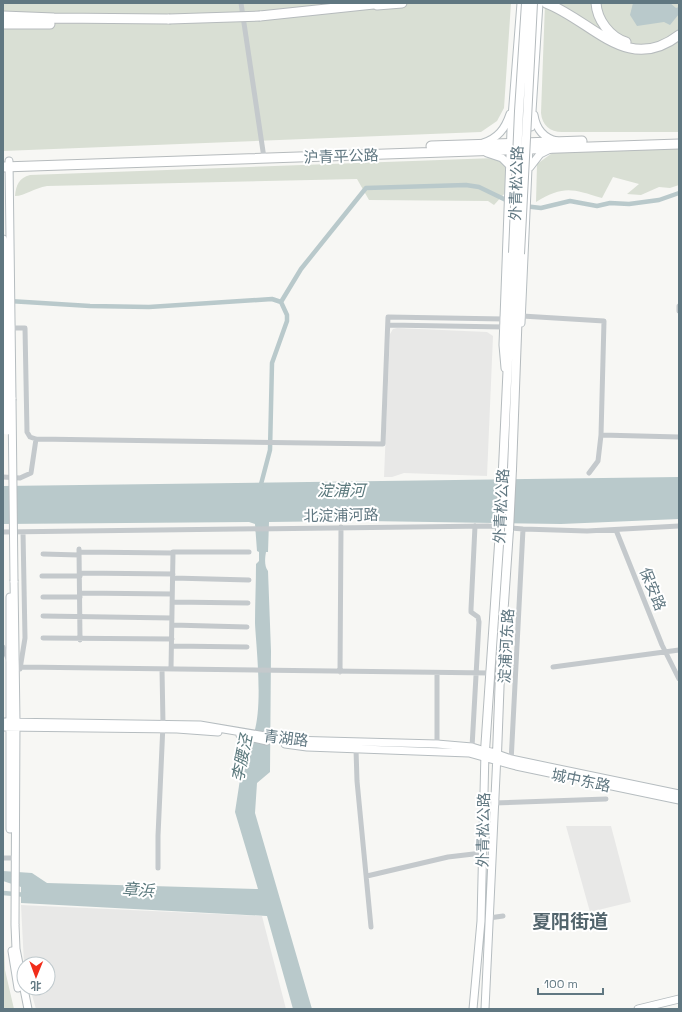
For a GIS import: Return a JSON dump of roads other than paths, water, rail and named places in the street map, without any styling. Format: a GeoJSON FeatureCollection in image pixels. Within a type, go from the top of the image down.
{"type":"FeatureCollection","features":[{"type":"Feature","properties":{"kind":"highway"},"geometry":{"type":"LineString","coordinates":[[354,7],[383,3]]}},
{"type":"Feature","properties":{"kind":"highway"},"geometry":{"type":"LineString","coordinates":[[3,25],[260,16],[402,3]]}},
{"type":"Feature","properties":{"kind":"highway"},"geometry":{"type":"LineString","coordinates":[[546,3],[568,12],[618,46],[630,50],[644,51],[657,48],[679,35]]}},
{"type":"Feature","properties":{"kind":"highway"},"geometry":{"type":"LineString","coordinates":[[596,3],[599,17],[610,33],[620,40],[632,45],[644,46],[656,44],[667,38],[679,28]]}},
{"type":"Feature","properties":{"kind":"highway"},"geometry":{"type":"LineString","coordinates":[[3,16],[151,20]]}},
{"type":"Feature","properties":{"kind":"highway","name":"沪青平公路"},"geometry":{"type":"LineString","coordinates":[[525,146],[565,142],[679,138]]}},
{"type":"Feature","properties":{"kind":"highway","name":"沪青平公路"},"geometry":{"type":"LineString","coordinates":[[6,164],[263,155],[477,145],[552,148],[679,144]]}},
{"type":"Feature","properties":{"kind":"highway","name":"沪青平公路"},"geometry":{"type":"LineString","coordinates":[[263,155],[470,151],[511,146]]}},
{"type":"Feature","properties":{"kind":"main road"},"geometry":{"type":"LineString","coordinates":[[506,373],[503,353],[510,214],[510,167],[521,3]]}},
{"type":"Feature","properties":{"kind":"main road","name":"外青松公路"},"geometry":{"type":"LineString","coordinates":[[485,1009],[494,803],[512,469],[519,111],[526,3]]}},
{"type":"Feature","properties":{"kind":"main road","name":"外青松公路"},"geometry":{"type":"LineString","coordinates":[[473,1009],[480,921],[485,753],[500,530],[506,373],[516,254],[533,3]]}},
{"type":"Feature","properties":{"kind":"main road"},"geometry":{"type":"LineString","coordinates":[[511,182],[525,146],[531,112],[539,3]]}},
{"type":"Feature","properties":{"kind":"main road"},"geometry":{"type":"LineString","coordinates":[[532,98],[533,114],[538,129],[550,139],[565,142]]}},
{"type":"Feature","properties":{"kind":"main road"},"geometry":{"type":"LineString","coordinates":[[477,145],[494,139],[501,133],[507,123],[513,107]]}},
{"type":"Feature","properties":{"kind":"main road"},"geometry":{"type":"LineString","coordinates":[[513,107],[517,129],[525,146],[528,175],[522,316],[519,350],[514,377]]}},
{"type":"Feature","properties":{"kind":"main road"},"geometry":{"type":"LineString","coordinates":[[528,175],[533,161],[543,152],[552,148]]}},
{"type":"Feature","properties":{"kind":"main road"},"geometry":{"type":"LineString","coordinates":[[470,151],[496,155],[503,158],[510,167]]}},
{"type":"Feature","properties":{"kind":"main road"},"geometry":{"type":"LineString","coordinates":[[6,164],[6,328],[15,646],[15,679],[10,725]]}},
{"type":"Feature","properties":{"kind":"main road"},"geometry":{"type":"LineString","coordinates":[[511,182],[514,178],[520,177],[524,178],[528,186]]}},
{"type":"Feature","properties":{"kind":"main road"},"geometry":{"type":"LineString","coordinates":[[3,239],[7,290]]}},
{"type":"Feature","properties":{"kind":"main road"},"geometry":{"type":"LineString","coordinates":[[12,581],[9,858],[13,871],[14,966],[23,1009]]}},
{"type":"Feature","properties":{"kind":"main road","name":"青湖路"},"geometry":{"type":"LineString","coordinates":[[10,725],[163,727],[251,735],[307,747],[485,753]]}},
{"type":"Feature","properties":{"kind":"main road","name":"青湖路"},"geometry":{"type":"LineString","coordinates":[[271,739],[310,742],[437,744],[472,747],[497,757]]}},
{"type":"Feature","properties":{"kind":"main road","name":"城中东路"},"geometry":{"type":"LineString","coordinates":[[497,757],[511,762],[679,800]]}},
{"type":"Feature","properties":{"kind":"main road","name":"城中东路"},"geometry":{"type":"LineString","coordinates":[[511,762],[679,794]]}},
{"type":"Feature","properties":{"kind":"main road"},"geometry":{"type":"LineString","coordinates":[[13,911],[16,949],[28,1009]]}},
{"type":"Feature","properties":{"kind":"main road"},"geometry":{"type":"LineString","coordinates":[[638,1009],[679,999]]}},
{"type":"Feature","properties":{"kind":"street"},"geometry":{"type":"LineString","coordinates":[[241,3],[263,155]]}},
{"type":"Feature","properties":{"kind":"street"},"geometry":{"type":"LineString","coordinates":[[679,306],[679,311]]}},
{"type":"Feature","properties":{"kind":"street"},"geometry":{"type":"LineString","coordinates":[[522,316],[604,321],[601,435],[598,461],[590,473]]}},
{"type":"Feature","properties":{"kind":"street"},"geometry":{"type":"LineString","coordinates":[[6,328],[25,328],[28,432],[30,437],[36,439],[383,444],[388,317],[504,319]]}},
{"type":"Feature","properties":{"kind":"street"},"geometry":{"type":"LineString","coordinates":[[388,325],[504,327]]}},
{"type":"Feature","properties":{"kind":"street"},"geometry":{"type":"LineString","coordinates":[[601,435],[679,437]]}},
{"type":"Feature","properties":{"kind":"street"},"geometry":{"type":"LineString","coordinates":[[3,477],[20,478],[31,473],[36,439]]}},
{"type":"Feature","properties":{"kind":"street"},"geometry":{"type":"LineString","coordinates":[[472,747],[478,622],[478,617],[471,612],[475,526]]}},
{"type":"Feature","properties":{"kind":"street","name":"北淀浦河路"},"geometry":{"type":"LineString","coordinates":[[3,532],[475,526],[587,531],[679,526]]}},
{"type":"Feature","properties":{"kind":"street"},"geometry":{"type":"LineString","coordinates":[[340,672],[341,527]]}},
{"type":"Feature","properties":{"kind":"street","name":"淀浦河东路"},"geometry":{"type":"LineString","coordinates":[[511,762],[523,529]]}},
{"type":"Feature","properties":{"kind":"street","name":"保安路"},"geometry":{"type":"LineString","coordinates":[[616,530],[679,679]]}},
{"type":"Feature","properties":{"kind":"street"},"geometry":{"type":"LineString","coordinates":[[15,679],[22,660],[25,638],[23,532]]}},
{"type":"Feature","properties":{"kind":"street"},"geometry":{"type":"LineString","coordinates":[[43,554],[79,552],[249,552]]}},
{"type":"Feature","properties":{"kind":"street"},"geometry":{"type":"LineString","coordinates":[[79,552],[80,639]]}},
{"type":"Feature","properties":{"kind":"street"},"geometry":{"type":"LineString","coordinates":[[171,669],[173,553]]}},
{"type":"Feature","properties":{"kind":"street"},"geometry":{"type":"LineString","coordinates":[[42,576],[80,574],[173,576],[249,580]]}},
{"type":"Feature","properties":{"kind":"street"},"geometry":{"type":"LineString","coordinates":[[43,597],[172,594]]}},
{"type":"Feature","properties":{"kind":"street"},"geometry":{"type":"LineString","coordinates":[[172,602],[248,603]]}},
{"type":"Feature","properties":{"kind":"street"},"geometry":{"type":"LineString","coordinates":[[43,616],[172,618]]}},
{"type":"Feature","properties":{"kind":"street"},"geometry":{"type":"LineString","coordinates":[[172,625],[247,627]]}},
{"type":"Feature","properties":{"kind":"street"},"geometry":{"type":"LineString","coordinates":[[42,638],[172,639]]}},
{"type":"Feature","properties":{"kind":"street"},"geometry":{"type":"LineString","coordinates":[[15,646],[22,660]]}},
{"type":"Feature","properties":{"kind":"street"},"geometry":{"type":"LineString","coordinates":[[172,646],[247,647]]}},
{"type":"Feature","properties":{"kind":"street"},"geometry":{"type":"LineString","coordinates":[[3,647],[10,663]]}},
{"type":"Feature","properties":{"kind":"street"},"geometry":{"type":"LineString","coordinates":[[553,667],[679,650]]}},
{"type":"Feature","properties":{"kind":"street"},"geometry":{"type":"LineString","coordinates":[[20,667],[490,673]]}},
{"type":"Feature","properties":{"kind":"street"},"geometry":{"type":"LineString","coordinates":[[158,868],[163,727],[162,669]]}},
{"type":"Feature","properties":{"kind":"street"},"geometry":{"type":"LineString","coordinates":[[437,673],[437,744]]}},
{"type":"Feature","properties":{"kind":"street"},"geometry":{"type":"LineString","coordinates":[[356,749],[357,781],[372,927]]}},
{"type":"Feature","properties":{"kind":"street"},"geometry":{"type":"LineString","coordinates":[[494,803],[606,799]]}},
{"type":"Feature","properties":{"kind":"street"},"geometry":{"type":"LineString","coordinates":[[367,876],[448,857],[482,853]]}},
{"type":"Feature","properties":{"kind":"street"},"geometry":{"type":"LineString","coordinates":[[489,918],[503,916]]}},
{"type":"Feature","properties":{"kind":"water"},"geometry":{"type":"Polygon","coordinates":[[[633,3],[670,3],[676,8],[679,7],[679,14],[670,25],[664,22],[637,26],[630,15],[633,3]]]}},
{"type":"Feature","properties":{"kind":"water","name":"淀浦河"},"geometry":{"type":"Polygon","coordinates":[[[679,477],[679,519],[561,524],[367,521],[367,519],[349,518],[348,521],[269,522],[268,552],[266,552],[265,562],[268,571],[271,651],[270,772],[257,783],[255,813],[312,1009],[293,1009],[267,916],[21,903],[21,887],[3,881],[3,871],[32,873],[47,883],[258,889],[235,812],[245,747],[252,739],[256,725],[258,708],[259,689],[255,616],[256,564],[259,561],[259,552],[257,551],[255,524],[249,522],[3,524],[3,486],[679,477]]]}},
{"type":"Feature","properties":{"kind":"waterway"},"geometry":{"type":"LineString","coordinates":[[281,302],[301,269],[366,188],[466,185],[479,187],[510,202]]}},
{"type":"Feature","properties":{"kind":"waterway"},"geometry":{"type":"LineString","coordinates":[[524,206],[541,208],[570,201],[597,206],[610,203],[629,204],[659,200],[679,193]]}},
{"type":"Feature","properties":{"kind":"waterway"},"geometry":{"type":"LineString","coordinates":[[9,301],[90,306],[149,307],[272,299],[281,302],[287,315],[287,321],[272,363],[270,450],[260,488]]}},
{"type":"Feature","properties":{"kind":"waterway","name":"章浜"},"geometry":{"type":"LineString","coordinates":[[3,893],[27,895]]}},
{"type":"Feature","properties":{"kind":"district","name":"夏阳街道"},"geometry":{"type":"Point","coordinates":[570,921]}},
{"type":"Feature","properties":{"kind":"water label","name":"李腰泾"},"geometry":{"type":"Point","coordinates":[242,758]}}]}
